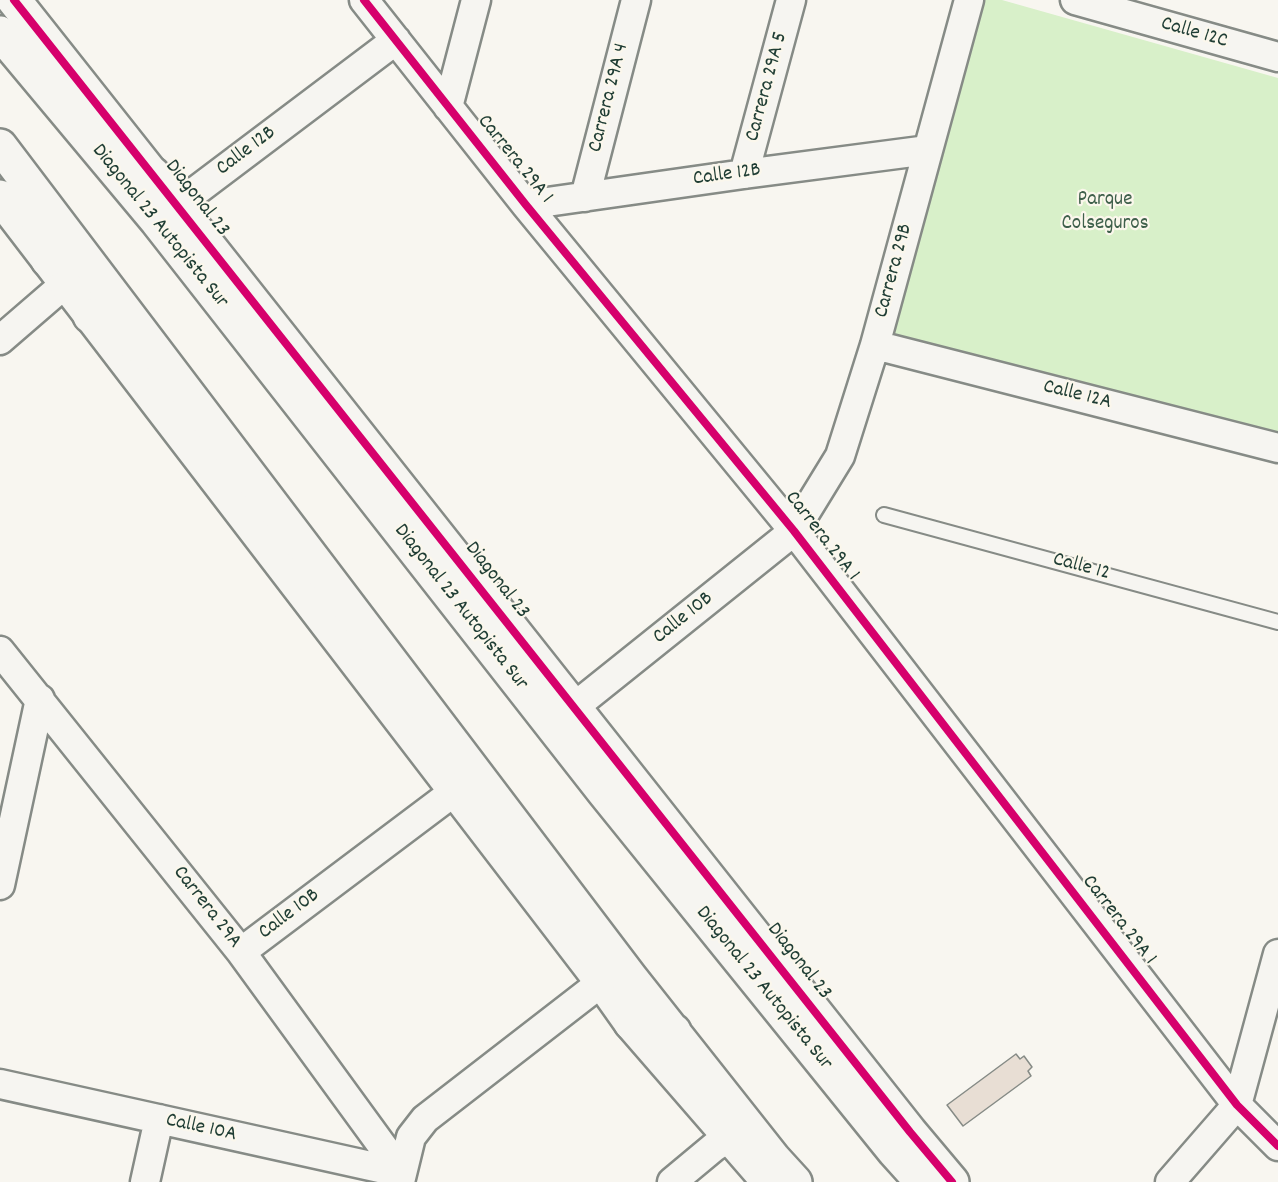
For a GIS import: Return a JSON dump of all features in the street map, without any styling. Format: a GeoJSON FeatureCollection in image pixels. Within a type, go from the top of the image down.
{"type":"FeatureCollection","features":[{"type":"Feature","properties":{"kind":"main road","name":"Diagonal 23"},"geometry":{"type":"LineString","coordinates":[[14,0],[153,174],[167,213],[201,234],[573,708],[952,1182]]}},
{"type":"Feature","properties":{"kind":"main road","name":"Diagonal 23 Autopista Sur"},"geometry":{"type":"LineString","coordinates":[[0,33],[85,134],[167,213],[229,314],[604,792],[886,1141],[922,1182]]}},
{"type":"Feature","properties":{"kind":"main road"},"geometry":{"type":"LineString","coordinates":[[85,134],[153,174]]}},
{"type":"Feature","properties":{"kind":"main road"},"geometry":{"type":"LineString","coordinates":[[0,146],[162,360],[616,979],[631,1023],[769,1182]]}},
{"type":"Feature","properties":{"kind":"main road"},"geometry":{"type":"LineString","coordinates":[[30,185],[57,272]]}},
{"type":"Feature","properties":{"kind":"main road"},"geometry":{"type":"LineString","coordinates":[[0,197],[10,225],[57,272],[455,791],[616,979],[674,1031],[774,1159],[795,1182]]}},
{"type":"Feature","properties":{"kind":"main road"},"geometry":{"type":"LineString","coordinates":[[201,234],[229,314]]}},
{"type":"Feature","properties":{"kind":"main road"},"geometry":{"type":"LineString","coordinates":[[90,316],[162,360]]}},
{"type":"Feature","properties":{"kind":"main road"},"geometry":{"type":"LineString","coordinates":[[631,1023],[674,1031]]}},
{"type":"Feature","properties":{"kind":"street","name":"Carrera 29A 1"},"geometry":{"type":"LineString","coordinates":[[364,0],[526,205],[794,531],[1238,1105]]}},
{"type":"Feature","properties":{"kind":"street"},"geometry":{"type":"LineString","coordinates":[[448,107],[476,0]]}},
{"type":"Feature","properties":{"kind":"street","name":"Carrera 29A 4"},"geometry":{"type":"LineString","coordinates":[[585,196],[636,0]]}},
{"type":"Feature","properties":{"kind":"street","name":"Carrera 29A 5"},"geometry":{"type":"LineString","coordinates":[[744,174],[791,0]]}},
{"type":"Feature","properties":{"kind":"street","name":"Carrera 29B"},"geometry":{"type":"LineString","coordinates":[[794,531],[840,456],[875,345],[969,0]]}},
{"type":"Feature","properties":{"kind":"street","name":"Calle 12C"},"geometry":{"type":"LineString","coordinates":[[1076,0],[1278,57]]}},
{"type":"Feature","properties":{"kind":"street","name":"Calle 12B"},"geometry":{"type":"LineString","coordinates":[[167,213],[396,40]]}},
{"type":"Feature","properties":{"kind":"street","name":"Calle 12B"},"geometry":{"type":"LineString","coordinates":[[526,205],[928,150]]}},
{"type":"Feature","properties":{"kind":"street"},"geometry":{"type":"LineString","coordinates":[[0,340],[57,272]]}},
{"type":"Feature","properties":{"kind":"street","name":"Calle 12A"},"geometry":{"type":"LineString","coordinates":[[875,345],[1278,448]]}},
{"type":"Feature","properties":{"kind":"street","name":"Calle 10B"},"geometry":{"type":"LineString","coordinates":[[573,708],[794,531]]}},
{"type":"Feature","properties":{"kind":"street","name":"Carrera 29A"},"geometry":{"type":"LineString","coordinates":[[0,651],[241,952],[401,1178]]}},
{"type":"Feature","properties":{"kind":"street"},"geometry":{"type":"LineString","coordinates":[[0,885],[40,699]]}},
{"type":"Feature","properties":{"kind":"street","name":"Calle 10B"},"geometry":{"type":"LineString","coordinates":[[241,952],[455,791]]}},
{"type":"Feature","properties":{"kind":"street"},"geometry":{"type":"LineString","coordinates":[[1170,1182],[1238,1105],[1278,954]]}},
{"type":"Feature","properties":{"kind":"street"},"geometry":{"type":"LineString","coordinates":[[401,1178],[411,1137],[425,1119],[616,979]]}},
{"type":"Feature","properties":{"kind":"street","name":"Calle 10A"},"geometry":{"type":"LineString","coordinates":[[0,1084],[159,1119],[401,1178]]}},
{"type":"Feature","properties":{"kind":"street"},"geometry":{"type":"LineString","coordinates":[[1238,1105],[1278,1146]]}},
{"type":"Feature","properties":{"kind":"street"},"geometry":{"type":"LineString","coordinates":[[146,1182],[159,1119]]}},
{"type":"Feature","properties":{"kind":"street"},"geometry":{"type":"LineString","coordinates":[[672,1182],[729,1137]]}},
{"type":"Feature","properties":{"kind":"lane","name":"Calle 12"},"geometry":{"type":"LineString","coordinates":[[884,515],[1278,622]]}},
{"type":"Feature","properties":{"kind":"green space","name":"Parque Colseguros"},"geometry":{"type":"Polygon","coordinates":[[[985,0],[1002,0],[1278,78],[1278,442],[893,333],[985,0]]]}},
{"type":"Feature","properties":{"kind":"building"},"geometry":{"type":"Polygon","coordinates":[[[1016,1054],[1020,1059],[1024,1056],[1032,1067],[1028,1071],[1031,1076],[963,1126],[947,1105],[1016,1054]]]}},
{"type":"Feature","properties":{"kind":"cycle path"},"geometry":{"type":"LineString","coordinates":[[14,0],[910,1132],[952,1182]]}},
{"type":"Feature","properties":{"kind":"cycle path"},"geometry":{"type":"LineString","coordinates":[[364,0],[526,205],[794,531],[1237,1105],[1278,1146]]}}]}
